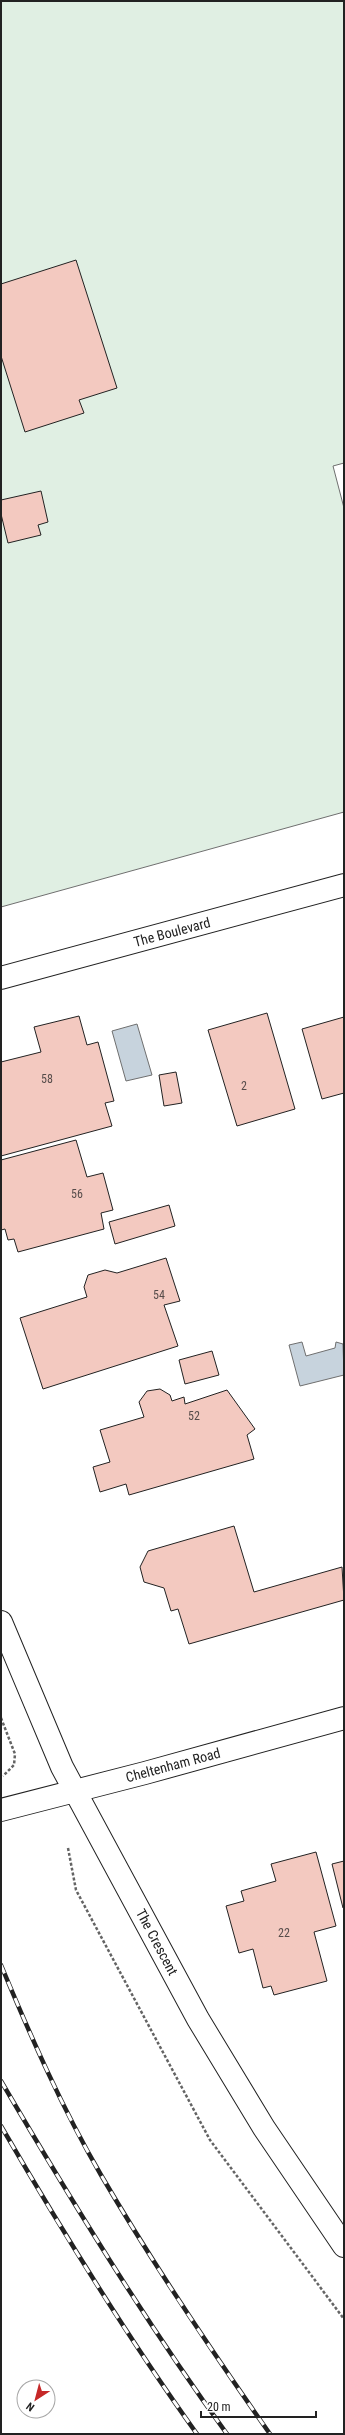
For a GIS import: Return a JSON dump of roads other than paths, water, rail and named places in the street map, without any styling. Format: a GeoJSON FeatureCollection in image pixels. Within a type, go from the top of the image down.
{"type":"FeatureCollection","features":[{"type":"Feature","properties":{"kind":"street","name":"The Boulevard"},"geometry":{"type":"LineString","coordinates":[[1,978],[344,885]]}},
{"type":"Feature","properties":{"kind":"street","name":"The Crescent"},"geometry":{"type":"LineString","coordinates":[[1,1622],[49,1739],[75,1792],[198,2019],[264,2128],[344,2246]]}},
{"type":"Feature","properties":{"kind":"street","name":"Cheltenham Road"},"geometry":{"type":"LineString","coordinates":[[2,1810],[75,1792],[344,1718]]}},
{"type":"Feature","properties":{"kind":"railway"},"geometry":{"type":"LineString","coordinates":[[1,1965],[48,2072],[73,2124],[101,2175],[183,2306],[270,2434]]}},
{"type":"Feature","properties":{"kind":"railway"},"geometry":{"type":"LineString","coordinates":[[1,2081],[138,2305],[227,2434]]}},
{"type":"Feature","properties":{"kind":"railway"},"geometry":{"type":"LineString","coordinates":[[1,2126],[95,2282],[145,2359],[197,2434]]}}]}
